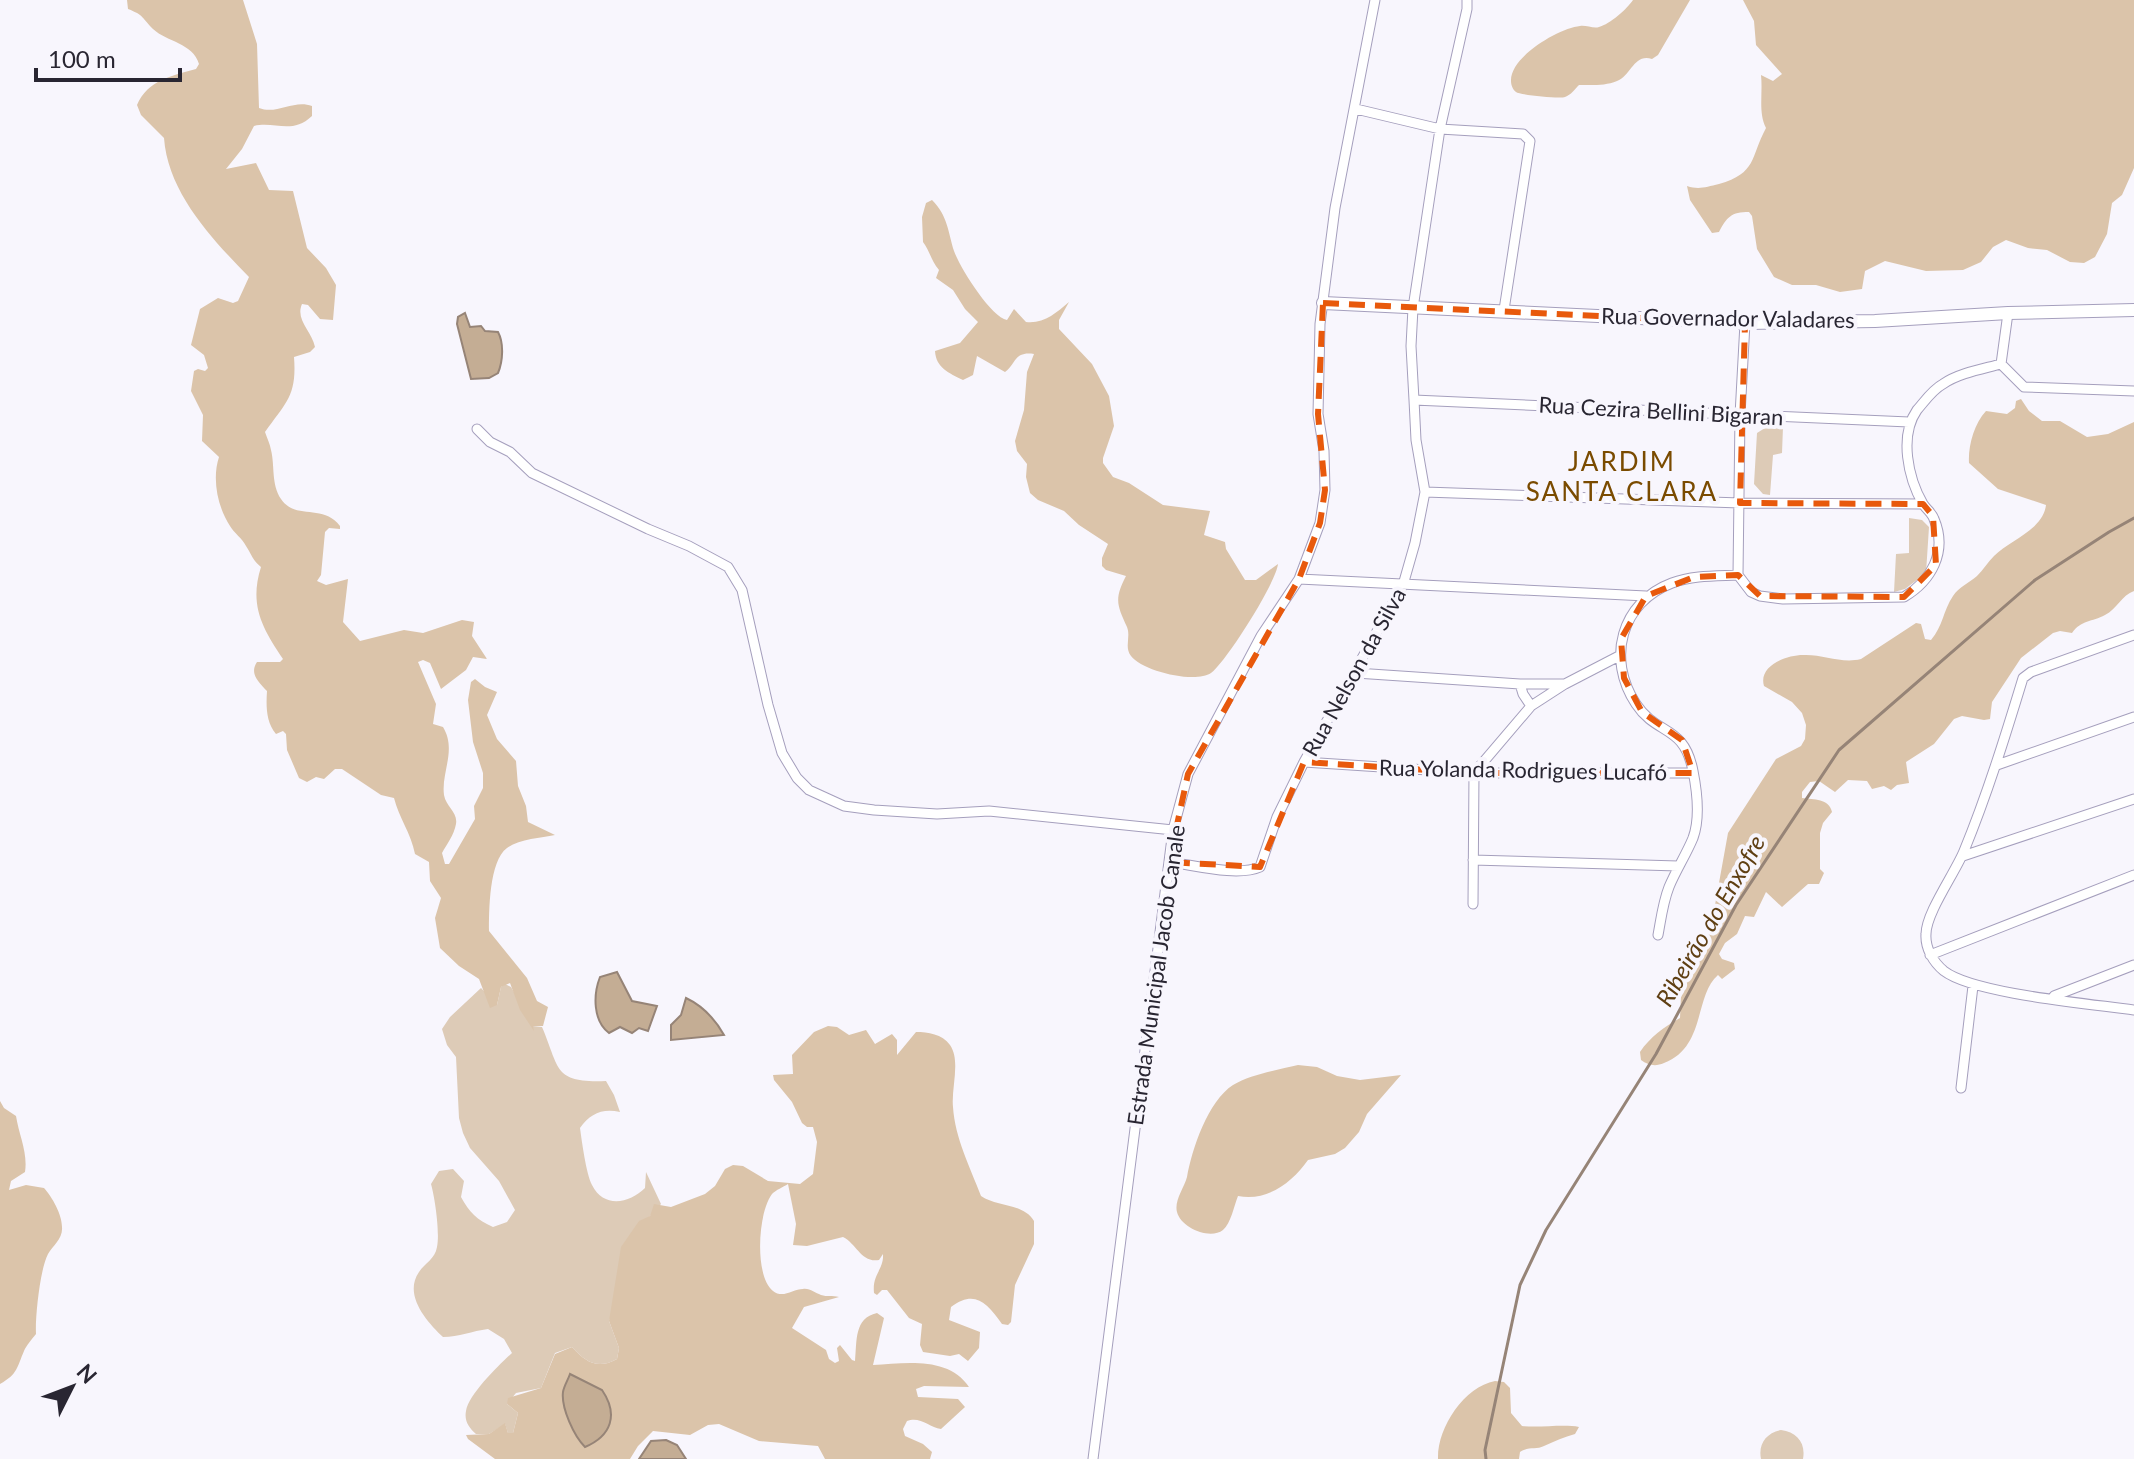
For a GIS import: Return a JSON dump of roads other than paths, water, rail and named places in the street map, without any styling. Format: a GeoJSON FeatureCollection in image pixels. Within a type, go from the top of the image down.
{"type":"FeatureCollection","features":[{"type":"Feature","properties":{"kind":"street","name":"Estrada Municipal Jacob Canale"},"geometry":{"type":"LineString","coordinates":[[1093,1459],[1173,830],[1188,774],[1261,636],[1299,579],[1320,523],[1325,490],[1324,451],[1318,414],[1323,303],[1335,208],[1375,0]]}},
{"type":"Feature","properties":{"kind":"street","name":"Rua Nelson da Silva"},"geometry":{"type":"LineString","coordinates":[[1169,862],[1237,871],[1260,867],[1277,817],[1304,762],[1403,585],[1425,492],[1416,440],[1411,346],[1413,308],[1440,129],[1467,0]]}},
{"type":"Feature","properties":{"kind":"street"},"geometry":{"type":"LineString","coordinates":[[1356,109],[1440,129],[1523,134],[1530,141],[1504,310]]}},
{"type":"Feature","properties":{"kind":"street","name":"Rua Governador Valadares"},"geometry":{"type":"LineString","coordinates":[[1323,303],[1745,323],[2134,310]]}},
{"type":"Feature","properties":{"kind":"street"},"geometry":{"type":"LineString","coordinates":[[2001,364],[2008,313]]}},
{"type":"Feature","properties":{"kind":"street"},"geometry":{"type":"LineString","coordinates":[[1745,323],[1740,415],[1738,575],[1751,592],[1760,596],[1783,599],[1904,597],[1920,588],[1936,565],[1938,531],[1911,474],[1906,444],[1909,422],[1927,397],[1944,383],[2001,364]]}},
{"type":"Feature","properties":{"kind":"street"},"geometry":{"type":"LineString","coordinates":[[2001,364],[2024,387],[2134,391]]}},
{"type":"Feature","properties":{"kind":"street","name":"Rua Cezira Bellini Bigaran"},"geometry":{"type":"LineString","coordinates":[[1414,400],[1909,422]]}},
{"type":"Feature","properties":{"kind":"street"},"geometry":{"type":"LineString","coordinates":[[477,429],[490,442],[510,452],[532,473],[728,567],[742,590],[782,753],[797,778],[809,790],[844,806],[874,810],[937,814],[989,811],[1173,830]]}},
{"type":"Feature","properties":{"kind":"street"},"geometry":{"type":"LineString","coordinates":[[1425,492],[1740,503],[1923,504]]}},
{"type":"Feature","properties":{"kind":"street"},"geometry":{"type":"LineString","coordinates":[[1658,935],[1667,891],[1694,835],[1697,807],[1693,773],[1682,740],[1650,719],[1634,702],[1619,656],[1621,639],[1632,615],[1646,596],[1671,583],[1694,577],[1738,575]]}},
{"type":"Feature","properties":{"kind":"street"},"geometry":{"type":"LineString","coordinates":[[1299,579],[1646,596]]}},
{"type":"Feature","properties":{"kind":"street"},"geometry":{"type":"LineString","coordinates":[[2134,635],[2031,672],[2023,678],[1997,765],[1963,856],[1925,932],[1930,955],[1944,971],[1973,986],[2134,1010]]}},
{"type":"Feature","properties":{"kind":"street"},"geometry":{"type":"LineString","coordinates":[[1473,904],[1474,773],[1531,706],[1619,656]]}},
{"type":"Feature","properties":{"kind":"street"},"geometry":{"type":"LineString","coordinates":[[1356,673],[1565,684]]}},
{"type":"Feature","properties":{"kind":"street"},"geometry":{"type":"LineString","coordinates":[[1520,684],[1531,706]]}},
{"type":"Feature","properties":{"kind":"street"},"geometry":{"type":"LineString","coordinates":[[1997,765],[2134,717]]}},
{"type":"Feature","properties":{"kind":"street","name":"Rua Yolanda Rodrigues Lucafó"},"geometry":{"type":"LineString","coordinates":[[1304,762],[1474,773],[1693,773]]}},
{"type":"Feature","properties":{"kind":"street"},"geometry":{"type":"LineString","coordinates":[[1963,856],[2134,799]]}},
{"type":"Feature","properties":{"kind":"street"},"geometry":{"type":"LineString","coordinates":[[1473,860],[1678,866]]}},
{"type":"Feature","properties":{"kind":"street"},"geometry":{"type":"LineString","coordinates":[[1930,955],[2134,875]]}},
{"type":"Feature","properties":{"kind":"street"},"geometry":{"type":"LineString","coordinates":[[2051,998],[2134,965]]}},
{"type":"Feature","properties":{"kind":"street"},"geometry":{"type":"LineString","coordinates":[[1961,1088],[1973,986]]}},
{"type":"Feature","properties":{"kind":"waterway","name":"Ribeirão do Enxofre"},"geometry":{"type":"LineString","coordinates":[[1486,1459],[1485,1450],[1520,1285],[1546,1230],[1656,1054],[1736,905],[1839,750],[2035,580],[2134,518]]}},
{"type":"Feature","properties":{"kind":"district","name":"JARDIM SANTA CLARA"},"geometry":{"type":"Point","coordinates":[1622,477]}}]}
